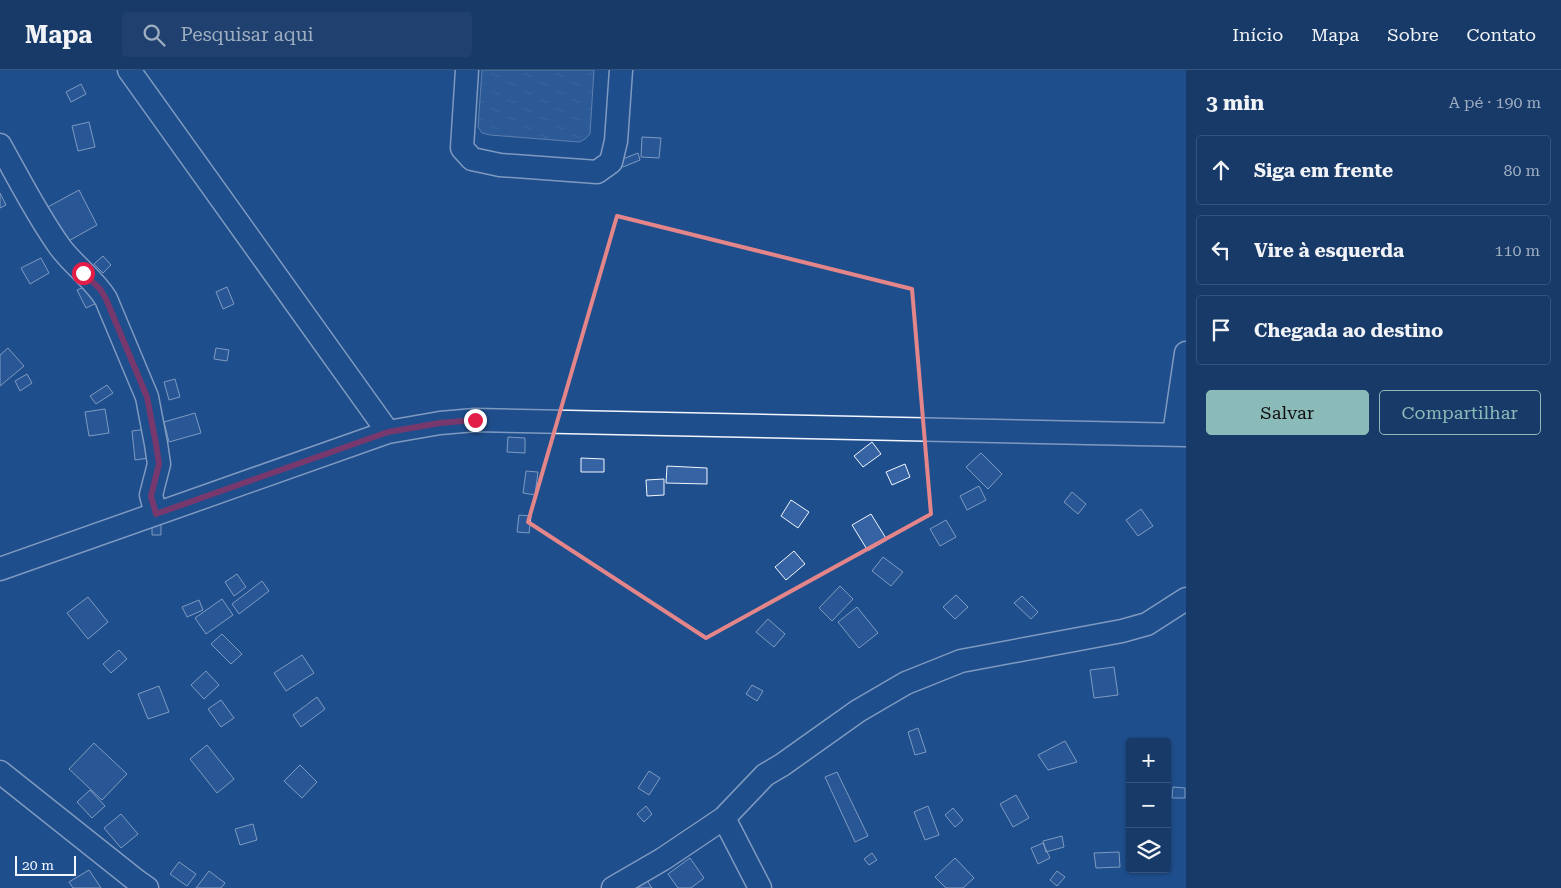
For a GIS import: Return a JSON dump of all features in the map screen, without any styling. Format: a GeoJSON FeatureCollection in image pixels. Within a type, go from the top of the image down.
{"type":"FeatureCollection","features":[{"type":"Feature","properties":{"kind":"street"},"geometry":{"type":"LineString","coordinates":[[129,70],[388,432]]}},
{"type":"Feature","properties":{"kind":"street"},"geometry":{"type":"LineString","coordinates":[[467,70],[462,148],[472,159],[500,165],[597,172],[611,162],[616,141],[621,70]]}},
{"type":"Feature","properties":{"kind":"street"},"geometry":{"type":"LineString","coordinates":[[0,145],[61,248],[83,273],[97,285],[106,299],[141,380],[147,397],[159,464],[151,496],[156,514]]}},
{"type":"Feature","properties":{"kind":"street"},"geometry":{"type":"LineString","coordinates":[[0,569],[388,432],[440,423],[475,420],[1180,434],[1186,353]]}},
{"type":"Feature","properties":{"kind":"street"},"geometry":{"type":"LineString","coordinates":[[613,888],[663,860],[724,818],[765,775],[858,711],[906,683],[962,661],[1122,632],[1139,627],[1147,624],[1186,599]]}},
{"type":"Feature","properties":{"kind":"street"},"geometry":{"type":"LineString","coordinates":[[0,772],[147,888]]}},
{"type":"Feature","properties":{"kind":"street"},"geometry":{"type":"LineString","coordinates":[[724,818],[760,888]]}},
{"type":"Feature","properties":{"kind":"highlighted area"},"geometry":{"type":"Polygon","coordinates":[[[617,216],[912,289],[931,514],[706,638],[528,522],[617,216]]]}},
{"type":"Feature","properties":{"kind":"water"},"geometry":{"type":"Polygon","coordinates":[[[482,70],[594,70],[590,134],[579,142],[482,133],[478,127],[482,70]]]}},
{"type":"Feature","properties":{"kind":"building"},"geometry":{"type":"Polygon","coordinates":[[[81,84],[86,94],[71,102],[66,92],[81,84]]]}},
{"type":"Feature","properties":{"kind":"building"},"geometry":{"type":"Polygon","coordinates":[[[89,122],[95,147],[78,151],[72,126],[89,122]]]}},
{"type":"Feature","properties":{"kind":"building"},"geometry":{"type":"Polygon","coordinates":[[[642,137],[661,138],[659,158],[641,157],[642,137]]]}},
{"type":"Feature","properties":{"kind":"building"},"geometry":{"type":"Polygon","coordinates":[[[638,153],[640,160],[623,167],[620,160],[638,153]]]}},
{"type":"Feature","properties":{"kind":"building"},"geometry":{"type":"Polygon","coordinates":[[[79,190],[97,225],[65,243],[46,208],[79,190]]]}},
{"type":"Feature","properties":{"kind":"building"},"geometry":{"type":"Polygon","coordinates":[[[0,193],[6,205],[0,208],[0,193]]]}},
{"type":"Feature","properties":{"kind":"building"},"geometry":{"type":"Polygon","coordinates":[[[103,256],[111,265],[103,273],[94,264],[103,256]]]}},
{"type":"Feature","properties":{"kind":"building"},"geometry":{"type":"Polygon","coordinates":[[[41,258],[49,273],[30,284],[21,268],[41,258]]]}},
{"type":"Feature","properties":{"kind":"building"},"geometry":{"type":"Polygon","coordinates":[[[93,283],[101,301],[86,308],[77,290],[93,283]]]}},
{"type":"Feature","properties":{"kind":"building"},"geometry":{"type":"Polygon","coordinates":[[[227,287],[234,304],[223,309],[216,292],[227,287]]]}},
{"type":"Feature","properties":{"kind":"building"},"geometry":{"type":"Polygon","coordinates":[[[8,348],[24,366],[0,386],[0,355],[8,348]]]}},
{"type":"Feature","properties":{"kind":"building"},"geometry":{"type":"Polygon","coordinates":[[[216,348],[229,350],[227,361],[214,359],[216,348]]]}},
{"type":"Feature","properties":{"kind":"building"},"geometry":{"type":"Polygon","coordinates":[[[27,374],[32,383],[20,391],[15,381],[27,374]]]}},
{"type":"Feature","properties":{"kind":"building"},"geometry":{"type":"Polygon","coordinates":[[[175,379],[180,397],[169,400],[164,382],[175,379]]]}},
{"type":"Feature","properties":{"kind":"building"},"geometry":{"type":"Polygon","coordinates":[[[107,385],[113,393],[96,404],[90,396],[107,385]]]}},
{"type":"Feature","properties":{"kind":"building"},"geometry":{"type":"Polygon","coordinates":[[[105,409],[109,433],[89,436],[85,412],[105,409]]]}},
{"type":"Feature","properties":{"kind":"building"},"geometry":{"type":"Polygon","coordinates":[[[195,413],[201,433],[169,442],[164,422],[195,413]]]}},
{"type":"Feature","properties":{"kind":"building"},"geometry":{"type":"Polygon","coordinates":[[[147,429],[149,458],[135,460],[132,431],[147,429]]]}},
{"type":"Feature","properties":{"kind":"building"},"geometry":{"type":"Polygon","coordinates":[[[508,437],[525,438],[525,453],[507,452],[508,437]]]}},
{"type":"Feature","properties":{"kind":"building"},"geometry":{"type":"Polygon","coordinates":[[[872,442],[881,454],[863,467],[854,456],[872,442]]]}},
{"type":"Feature","properties":{"kind":"building"},"geometry":{"type":"Polygon","coordinates":[[[981,453],[1002,474],[988,489],[966,467],[981,453]]]}},
{"type":"Feature","properties":{"kind":"building"},"geometry":{"type":"Polygon","coordinates":[[[581,458],[604,459],[604,472],[581,472],[581,458]]]}},
{"type":"Feature","properties":{"kind":"building"},"geometry":{"type":"Polygon","coordinates":[[[905,464],[910,477],[892,485],[886,472],[905,464]]]}},
{"type":"Feature","properties":{"kind":"building"},"geometry":{"type":"Polygon","coordinates":[[[667,466],[707,468],[707,484],[666,483],[667,466]]]}},
{"type":"Feature","properties":{"kind":"building"},"geometry":{"type":"Polygon","coordinates":[[[526,471],[538,472],[535,495],[523,493],[526,471]]]}},
{"type":"Feature","properties":{"kind":"building"},"geometry":{"type":"Polygon","coordinates":[[[664,479],[664,495],[647,496],[646,480],[664,479]]]}},
{"type":"Feature","properties":{"kind":"building"},"geometry":{"type":"Polygon","coordinates":[[[979,486],[986,500],[967,510],[960,496],[979,486]]]}},
{"type":"Feature","properties":{"kind":"building"},"geometry":{"type":"Polygon","coordinates":[[[1072,492],[1086,504],[1078,514],[1064,502],[1072,492]]]}},
{"type":"Feature","properties":{"kind":"building"},"geometry":{"type":"Polygon","coordinates":[[[791,500],[809,512],[798,528],[781,516],[791,500]]]}},
{"type":"Feature","properties":{"kind":"building"},"geometry":{"type":"Polygon","coordinates":[[[1141,509],[1153,526],[1138,536],[1126,520],[1141,509]]]}},
{"type":"Feature","properties":{"kind":"building"},"geometry":{"type":"Polygon","coordinates":[[[871,514],[887,540],[868,551],[852,525],[871,514]]]}},
{"type":"Feature","properties":{"kind":"building"},"geometry":{"type":"Polygon","coordinates":[[[519,515],[531,516],[529,533],[517,532],[519,515]]]}},
{"type":"Feature","properties":{"kind":"building"},"geometry":{"type":"Polygon","coordinates":[[[152,517],[161,517],[161,535],[152,535],[152,517]]]}},
{"type":"Feature","properties":{"kind":"building"},"geometry":{"type":"Polygon","coordinates":[[[946,520],[956,537],[940,546],[930,529],[946,520]]]}},
{"type":"Feature","properties":{"kind":"building"},"geometry":{"type":"Polygon","coordinates":[[[794,551],[805,564],[786,580],[775,567],[794,551]]]}},
{"type":"Feature","properties":{"kind":"building"},"geometry":{"type":"Polygon","coordinates":[[[883,557],[903,572],[891,586],[872,571],[883,557]]]}},
{"type":"Feature","properties":{"kind":"building"},"geometry":{"type":"Polygon","coordinates":[[[237,574],[246,587],[234,596],[225,582],[237,574]]]}},
{"type":"Feature","properties":{"kind":"building"},"geometry":{"type":"Polygon","coordinates":[[[262,581],[269,591],[239,614],[232,604],[262,581]]]}},
{"type":"Feature","properties":{"kind":"building"},"geometry":{"type":"Polygon","coordinates":[[[840,586],[853,599],[832,621],[819,608],[840,586]]]}},
{"type":"Feature","properties":{"kind":"building"},"geometry":{"type":"Polygon","coordinates":[[[956,595],[968,607],[955,619],[943,607],[956,595]]]}},
{"type":"Feature","properties":{"kind":"building"},"geometry":{"type":"Polygon","coordinates":[[[1022,596],[1038,612],[1031,619],[1014,603],[1022,596]]]}},
{"type":"Feature","properties":{"kind":"building"},"geometry":{"type":"Polygon","coordinates":[[[88,597],[108,622],[88,639],[67,613],[88,597]]]}},
{"type":"Feature","properties":{"kind":"building"},"geometry":{"type":"Polygon","coordinates":[[[222,599],[233,615],[206,634],[195,618],[222,599]]]}},
{"type":"Feature","properties":{"kind":"building"},"geometry":{"type":"Polygon","coordinates":[[[199,600],[203,610],[187,617],[182,607],[199,600]]]}},
{"type":"Feature","properties":{"kind":"building"},"geometry":{"type":"Polygon","coordinates":[[[857,607],[878,633],[859,648],[838,622],[857,607]]]}},
{"type":"Feature","properties":{"kind":"building"},"geometry":{"type":"Polygon","coordinates":[[[768,619],[785,634],[774,647],[756,632],[768,619]]]}},
{"type":"Feature","properties":{"kind":"building"},"geometry":{"type":"Polygon","coordinates":[[[222,634],[242,654],[231,664],[211,644],[222,634]]]}},
{"type":"Feature","properties":{"kind":"building"},"geometry":{"type":"Polygon","coordinates":[[[119,650],[127,659],[111,673],[103,664],[119,650]]]}},
{"type":"Feature","properties":{"kind":"building"},"geometry":{"type":"Polygon","coordinates":[[[302,655],[314,673],[286,691],[274,673],[302,655]]]}},
{"type":"Feature","properties":{"kind":"building"},"geometry":{"type":"Polygon","coordinates":[[[1114,667],[1118,695],[1094,698],[1090,670],[1114,667]]]}},
{"type":"Feature","properties":{"kind":"building"},"geometry":{"type":"Polygon","coordinates":[[[206,671],[219,685],[204,699],[191,685],[206,671]]]}},
{"type":"Feature","properties":{"kind":"building"},"geometry":{"type":"Polygon","coordinates":[[[752,685],[763,691],[757,701],[746,694],[752,685]]]}},
{"type":"Feature","properties":{"kind":"building"},"geometry":{"type":"Polygon","coordinates":[[[159,686],[169,712],[148,719],[138,694],[159,686]]]}},
{"type":"Feature","properties":{"kind":"building"},"geometry":{"type":"Polygon","coordinates":[[[317,697],[325,709],[301,727],[293,715],[317,697]]]}},
{"type":"Feature","properties":{"kind":"building"},"geometry":{"type":"Polygon","coordinates":[[[221,700],[234,718],[221,727],[208,709],[221,700]]]}},
{"type":"Feature","properties":{"kind":"building"},"geometry":{"type":"Polygon","coordinates":[[[918,728],[926,752],[915,755],[908,732],[918,728]]]}},
{"type":"Feature","properties":{"kind":"building"},"geometry":{"type":"Polygon","coordinates":[[[1065,741],[1077,762],[1048,770],[1038,755],[1065,741]]]}},
{"type":"Feature","properties":{"kind":"building"},"geometry":{"type":"Polygon","coordinates":[[[94,743],[127,774],[102,800],[69,769],[94,743]]]}},
{"type":"Feature","properties":{"kind":"building"},"geometry":{"type":"Polygon","coordinates":[[[207,745],[234,779],[217,793],[190,759],[207,745]]]}},
{"type":"Feature","properties":{"kind":"building"},"geometry":{"type":"Polygon","coordinates":[[[300,765],[317,782],[302,798],[284,781],[300,765]]]}},
{"type":"Feature","properties":{"kind":"building"},"geometry":{"type":"Polygon","coordinates":[[[649,771],[660,778],[649,795],[638,788],[649,771]]]}},
{"type":"Feature","properties":{"kind":"building"},"geometry":{"type":"Polygon","coordinates":[[[837,772],[868,836],[855,842],[825,777],[837,772]]]}},
{"type":"Feature","properties":{"kind":"building"},"geometry":{"type":"Polygon","coordinates":[[[1173,787],[1185,788],[1185,798],[1172,798],[1173,787]]]}},
{"type":"Feature","properties":{"kind":"building"},"geometry":{"type":"Polygon","coordinates":[[[90,790],[105,806],[92,818],[77,802],[90,790]]]}},
{"type":"Feature","properties":{"kind":"building"},"geometry":{"type":"Polygon","coordinates":[[[1016,795],[1029,818],[1013,827],[1000,804],[1016,795]]]}},
{"type":"Feature","properties":{"kind":"building"},"geometry":{"type":"Polygon","coordinates":[[[646,806],[652,814],[644,822],[637,814],[646,806]]]}},
{"type":"Feature","properties":{"kind":"building"},"geometry":{"type":"Polygon","coordinates":[[[928,806],[939,835],[925,840],[914,812],[928,806]]]}},
{"type":"Feature","properties":{"kind":"building"},"geometry":{"type":"Polygon","coordinates":[[[953,808],[963,820],[955,827],[945,815],[953,808]]]}},
{"type":"Feature","properties":{"kind":"building"},"geometry":{"type":"Polygon","coordinates":[[[121,814],[138,834],[121,848],[104,828],[121,814]]]}},
{"type":"Feature","properties":{"kind":"building"},"geometry":{"type":"Polygon","coordinates":[[[253,824],[257,840],[240,845],[235,829],[253,824]]]}},
{"type":"Feature","properties":{"kind":"building"},"geometry":{"type":"Polygon","coordinates":[[[1062,836],[1064,847],[1046,852],[1043,841],[1062,836]]]}},
{"type":"Feature","properties":{"kind":"building"},"geometry":{"type":"Polygon","coordinates":[[[1043,843],[1050,858],[1038,864],[1031,848],[1043,843]]]}},
{"type":"Feature","properties":{"kind":"building"},"geometry":{"type":"Polygon","coordinates":[[[1119,852],[1120,867],[1096,868],[1094,853],[1119,852]]]}},
{"type":"Feature","properties":{"kind":"building"},"geometry":{"type":"Polygon","coordinates":[[[872,853],[877,860],[869,865],[864,859],[872,853]]]}},
{"type":"Feature","properties":{"kind":"building"},"geometry":{"type":"Polygon","coordinates":[[[690,858],[704,878],[691,888],[678,888],[668,874],[690,858]]]}},
{"type":"Feature","properties":{"kind":"building"},"geometry":{"type":"Polygon","coordinates":[[[955,858],[974,878],[963,888],[946,888],[935,877],[955,858]]]}},
{"type":"Feature","properties":{"kind":"building"},"geometry":{"type":"Polygon","coordinates":[[[179,862],[196,874],[187,886],[170,874],[179,862]]]}},
{"type":"Feature","properties":{"kind":"building"},"geometry":{"type":"Polygon","coordinates":[[[89,870],[101,888],[73,888],[69,882],[89,870]]]}},
{"type":"Feature","properties":{"kind":"building"},"geometry":{"type":"Polygon","coordinates":[[[209,871],[225,883],[221,888],[196,888],[209,871]]]}},
{"type":"Feature","properties":{"kind":"building"},"geometry":{"type":"Polygon","coordinates":[[[1057,871],[1065,877],[1057,886],[1050,880],[1057,871]]]}},
{"type":"Feature","properties":{"kind":"building"},"geometry":{"type":"Polygon","coordinates":[[[646,879],[652,888],[633,888],[646,879]]]}},
{"type":"Feature","properties":{"kind":"route"},"geometry":{"type":"LineString","coordinates":[[83,273],[93,281],[106,299],[147,397],[159,464],[151,496],[156,514],[388,432],[440,423],[475,420]]}}]}
